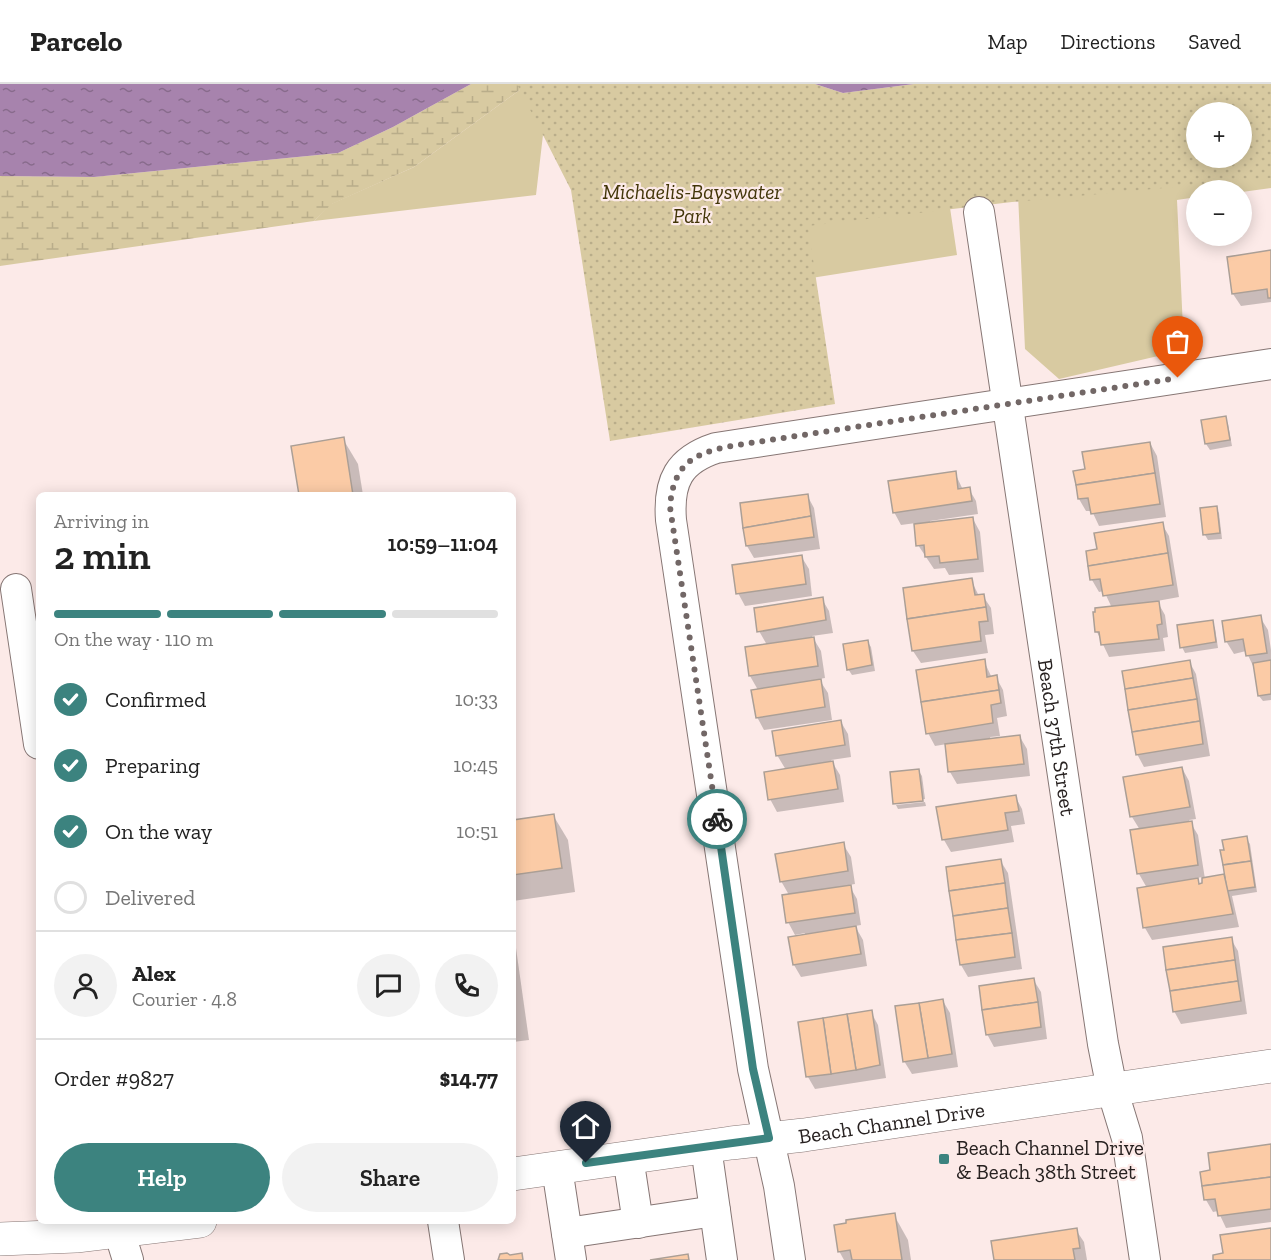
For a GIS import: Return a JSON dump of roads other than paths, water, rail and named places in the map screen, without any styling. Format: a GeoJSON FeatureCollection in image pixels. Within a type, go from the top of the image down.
{"type":"FeatureCollection","features":[{"type":"Feature","properties":{"kind":"main road","name":"Beach Channel Drive"},"geometry":{"type":"LineString","coordinates":[[516,1174],[769,1138],[815,1134],[1271,1066]]}},
{"type":"Feature","properties":{"kind":"main road"},"geometry":{"type":"LineString","coordinates":[[0,1239],[121,1238],[186,1224]]}},
{"type":"Feature","properties":{"kind":"street","name":"Beach 37th Street"},"geometry":{"type":"LineString","coordinates":[[979,212],[1101,1033],[1112,1089],[1126,1138],[1144,1260]]}},
{"type":"Feature","properties":{"kind":"street"},"geometry":{"type":"LineString","coordinates":[[790,1260],[779,1186],[753,1069],[671,520],[671,496],[683,466],[692,458],[717,448],[1271,364]]}},
{"type":"Feature","properties":{"kind":"street"},"geometry":{"type":"LineString","coordinates":[[16,589],[36,724]]}},
{"type":"Feature","properties":{"kind":"street"},"geometry":{"type":"LineString","coordinates":[[706,1147],[722,1260]]}},
{"type":"Feature","properties":{"kind":"street"},"geometry":{"type":"LineString","coordinates":[[628,1157],[638,1223]]}},
{"type":"Feature","properties":{"kind":"street"},"geometry":{"type":"LineString","coordinates":[[557,1168],[569,1246],[638,1223],[715,1211]]}},
{"type":"Feature","properties":{"kind":"street"},"geometry":{"type":"LineString","coordinates":[[443,1224],[449,1260]]}},
{"type":"Feature","properties":{"kind":"water"},"geometry":{"type":"Polygon","coordinates":[[[0,84],[471,84],[393,127],[338,153],[94,177],[0,176],[0,84]]]}},
{"type":"Feature","properties":{"kind":"water"},"geometry":{"type":"Polygon","coordinates":[[[815,84],[914,84],[843,93],[815,84]]]}},
{"type":"Feature","properties":{"kind":"place","name":"Beach Channel Drive & Beach 38th Street"},"geometry":{"type":"Point","coordinates":[944,1159]}},
{"type":"Feature","properties":{"kind":"park label","name":"Michaelis-Bayswater Park"},"geometry":{"type":"Point","coordinates":[692,203]}}]}
